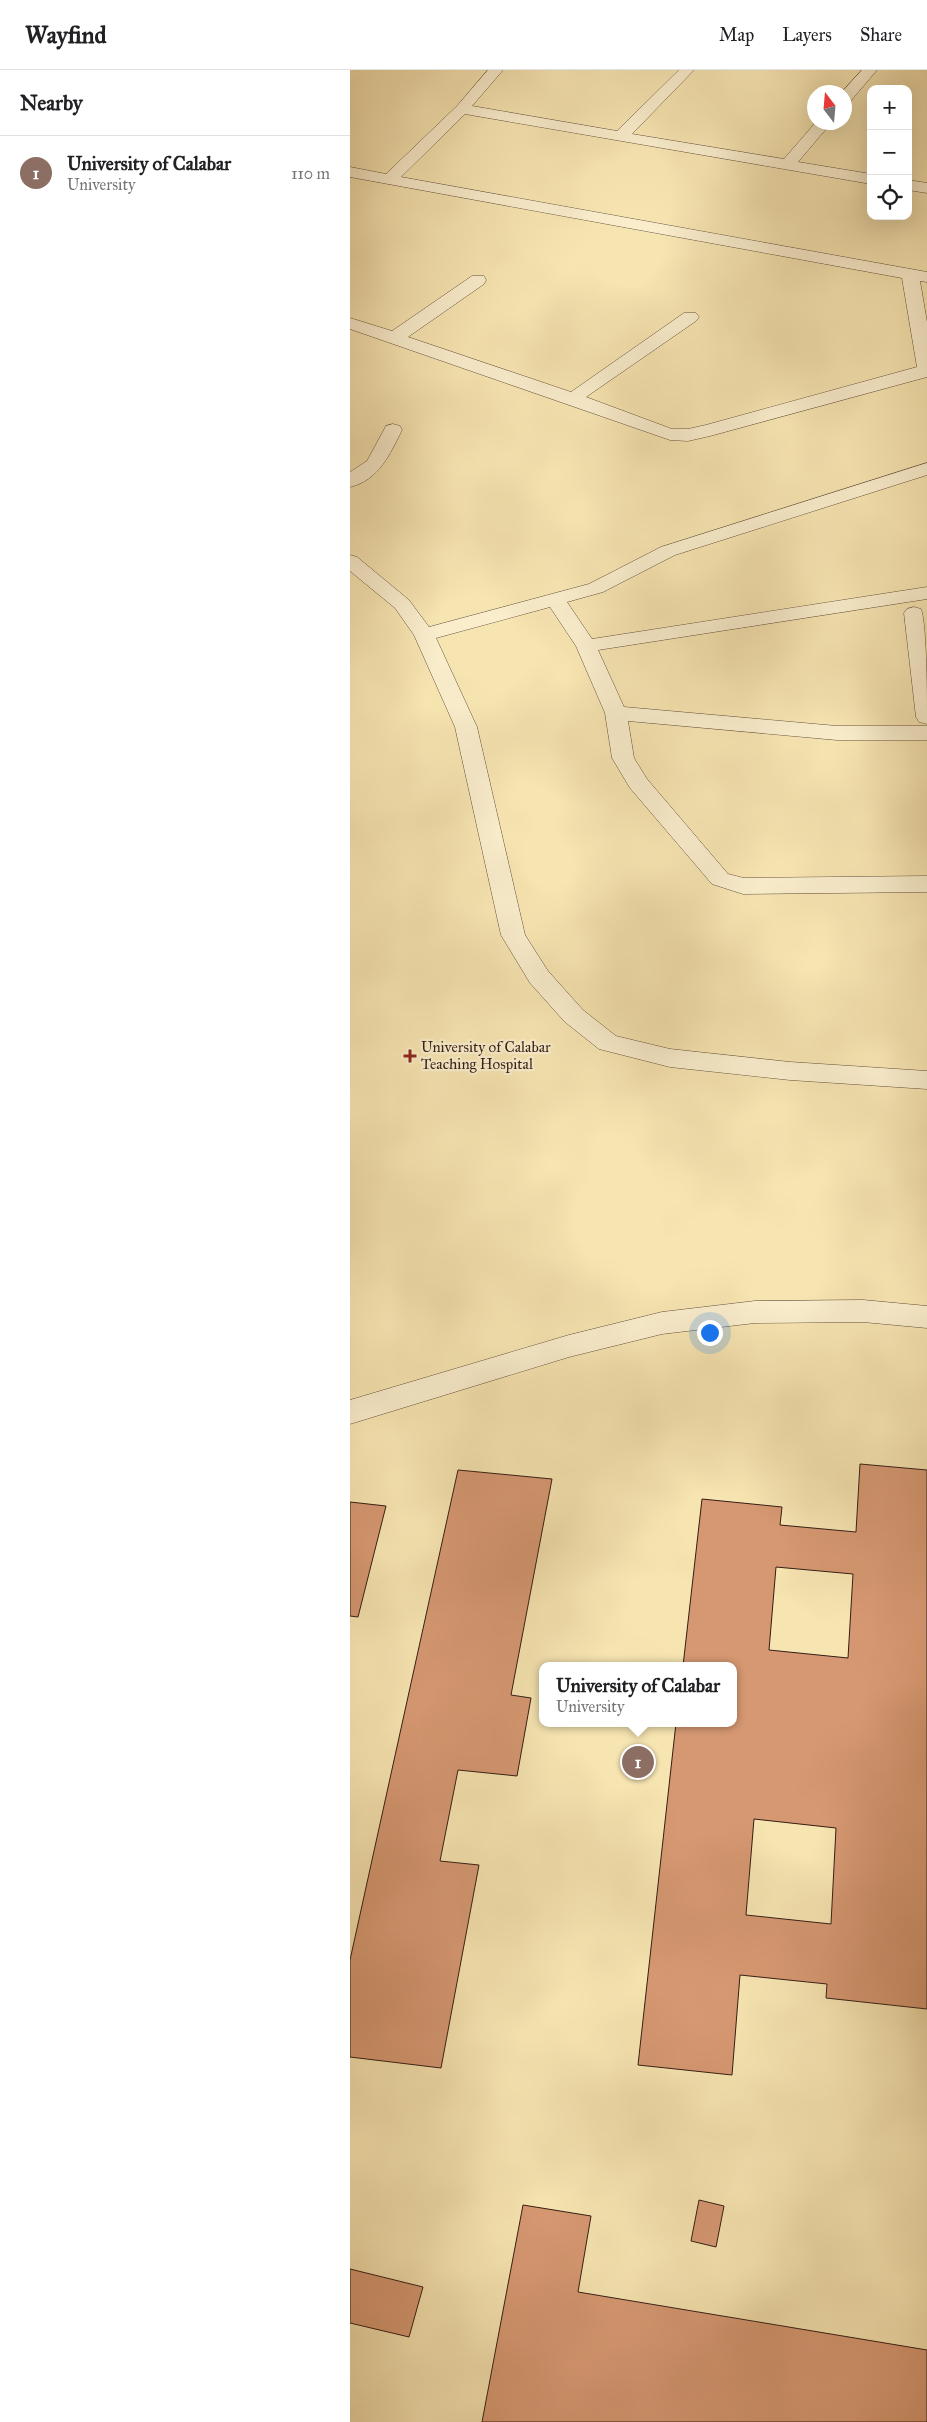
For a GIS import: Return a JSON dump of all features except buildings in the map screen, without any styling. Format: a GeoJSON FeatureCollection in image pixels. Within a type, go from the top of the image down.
{"type":"FeatureCollection","features":[{"type":"Feature","properties":{"kind":"street"},"geometry":{"type":"LineString","coordinates":[[390,179],[462,109],[496,70]]}},
{"type":"Feature","properties":{"kind":"street"},"geometry":{"type":"LineString","coordinates":[[622,135],[687,70]]}},
{"type":"Feature","properties":{"kind":"street"},"geometry":{"type":"LineString","coordinates":[[852,91],[870,70]]}},
{"type":"Feature","properties":{"kind":"street"},"geometry":{"type":"LineString","coordinates":[[462,109],[867,178]]}},
{"type":"Feature","properties":{"kind":"street"},"geometry":{"type":"LineString","coordinates":[[787,165],[818,130]]}},
{"type":"Feature","properties":{"kind":"street"},"geometry":{"type":"LineString","coordinates":[[350,172],[922,275],[927,371],[688,435],[670,434],[572,398],[350,323]]}},
{"type":"Feature","properties":{"kind":"street"},"geometry":{"type":"LineString","coordinates":[[912,186],[927,188]]}},
{"type":"Feature","properties":{"kind":"street"},"geometry":{"type":"LineString","coordinates":[[396,337],[478,280]]}},
{"type":"Feature","properties":{"kind":"street"},"geometry":{"type":"LineString","coordinates":[[572,398],[690,317]]}},
{"type":"Feature","properties":{"kind":"street"},"geometry":{"type":"LineString","coordinates":[[350,481],[375,464],[393,430]]}},
{"type":"Feature","properties":{"kind":"street"},"geometry":{"type":"LineString","coordinates":[[424,635],[556,601],[596,588],[668,551],[927,469]]}},
{"type":"Feature","properties":{"kind":"street"},"geometry":{"type":"LineString","coordinates":[[350,561],[402,604],[424,635],[466,727],[513,935],[539,977],[574,1016],[608,1043],[670,1058],[790,1071],[927,1080]]}},
{"type":"Feature","properties":{"kind":"street"},"geometry":{"type":"LineString","coordinates":[[586,646],[927,593]]}},
{"type":"Feature","properties":{"kind":"street"},"geometry":{"type":"LineString","coordinates":[[556,601],[586,646],[616,713],[623,758],[638,783],[720,879],[743,886],[927,884]]}},
{"type":"Feature","properties":{"kind":"street"},"geometry":{"type":"LineString","coordinates":[[914,613],[927,717]]}},
{"type":"Feature","properties":{"kind":"street"},"geometry":{"type":"LineString","coordinates":[[616,713],[837,733],[927,733]]}},
{"type":"Feature","properties":{"kind":"street"},"geometry":{"type":"LineString","coordinates":[[350,1412],[569,1346],[662,1323],[755,1312],[862,1311],[927,1317]]}},
{"type":"Feature","properties":{"kind":"place","name":"University of Calabar Teaching Hospital"},"geometry":{"type":"Point","coordinates":[410,1056]}},
{"type":"Feature","properties":{"kind":"place","name":"University of Calabar"},"geometry":{"type":"Point","coordinates":[638,1762]}}]}
